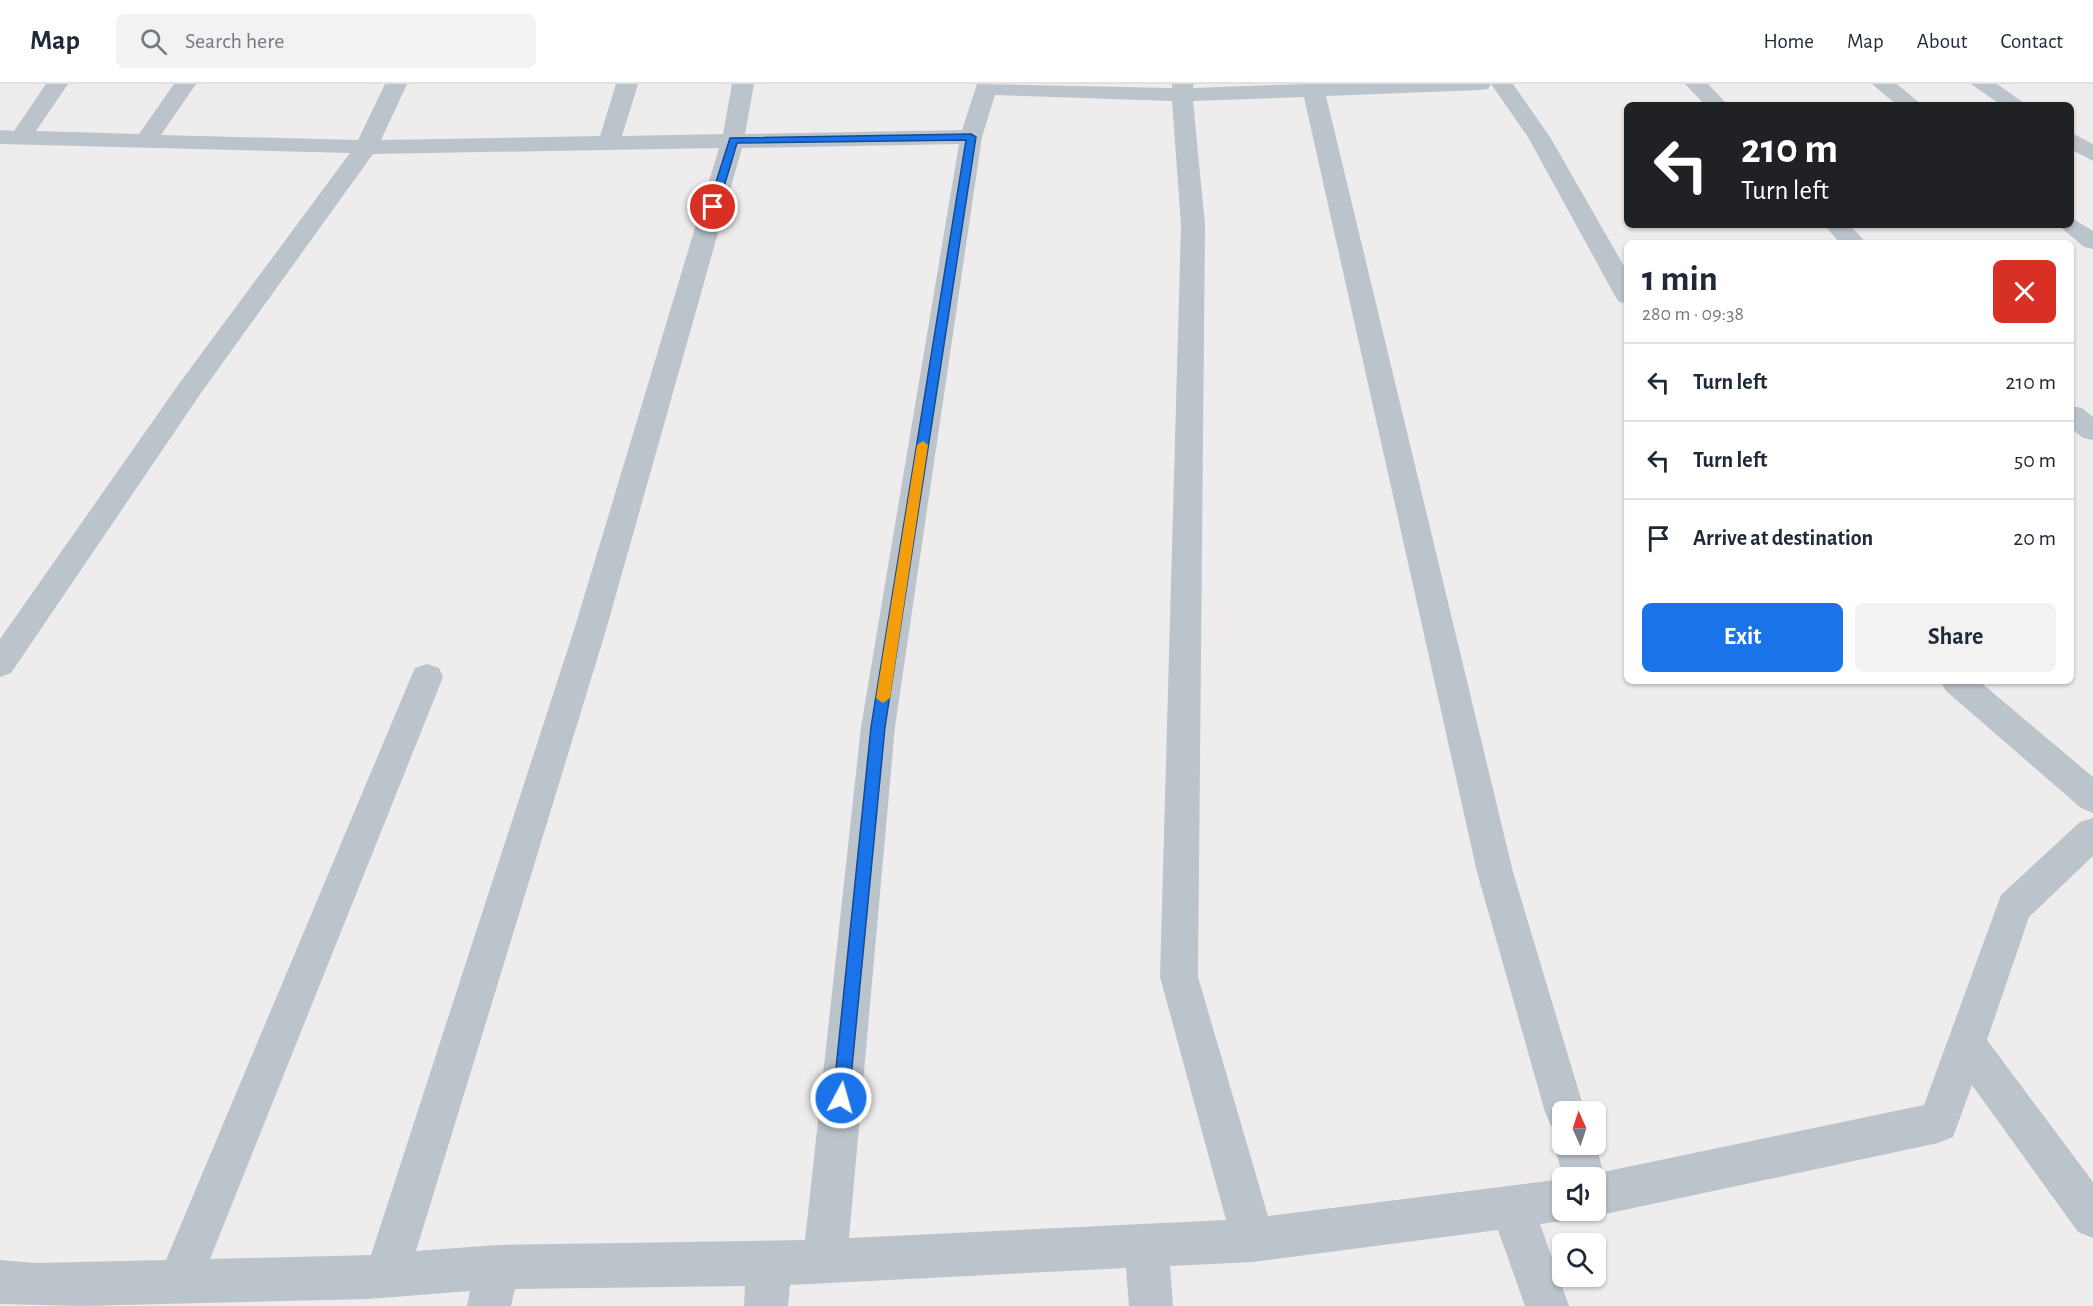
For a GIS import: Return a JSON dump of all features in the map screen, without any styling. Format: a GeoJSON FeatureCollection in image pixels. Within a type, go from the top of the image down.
{"type":"FeatureCollection","features":[{"type":"Feature","properties":{"kind":"street"},"geometry":{"type":"LineString","coordinates":[[10,137],[57,84]]}},
{"type":"Feature","properties":{"kind":"street"},"geometry":{"type":"LineString","coordinates":[[145,141],[185,84]]}},
{"type":"Feature","properties":{"kind":"street"},"geometry":{"type":"LineString","coordinates":[[0,664],[191,387],[366,147],[396,84]]}},
{"type":"Feature","properties":{"kind":"street"},"geometry":{"type":"LineString","coordinates":[[609,142],[627,84]]}},
{"type":"Feature","properties":{"kind":"street"},"geometry":{"type":"LineString","coordinates":[[386,1276],[591,630],[733,140],[743,84]]}},
{"type":"Feature","properties":{"kind":"street"},"geometry":{"type":"LineString","coordinates":[[825,1260],[878,727],[971,137],[988,86],[1183,90],[1480,84]]}},
{"type":"Feature","properties":{"kind":"street"},"geometry":{"type":"LineString","coordinates":[[1502,84],[1539,137],[1624,289]]}},
{"type":"Feature","properties":{"kind":"street"},"geometry":{"type":"LineString","coordinates":[[1696,84],[1713,102]]}},
{"type":"Feature","properties":{"kind":"street"},"geometry":{"type":"LineString","coordinates":[[1883,84],[1907,102]]}},
{"type":"Feature","properties":{"kind":"street"},"geometry":{"type":"LineString","coordinates":[[1982,84],[2011,102]]}},
{"type":"Feature","properties":{"kind":"street"},"geometry":{"type":"LineString","coordinates":[[1313,87],[1495,872],[1562,1101]]}},
{"type":"Feature","properties":{"kind":"street"},"geometry":{"type":"LineString","coordinates":[[1183,90],[1193,225],[1179,977],[1253,1240]]}},
{"type":"Feature","properties":{"kind":"street"},"geometry":{"type":"LineString","coordinates":[[10,137],[366,147],[971,137]]}},
{"type":"Feature","properties":{"kind":"street"},"geometry":{"type":"LineString","coordinates":[[2074,141],[2093,154]]}},
{"type":"Feature","properties":{"kind":"street"},"geometry":{"type":"LineString","coordinates":[[1839,228],[1851,240]]}},
{"type":"Feature","properties":{"kind":"street"},"geometry":{"type":"LineString","coordinates":[[2074,228],[2093,243]]}},
{"type":"Feature","properties":{"kind":"street"},"geometry":{"type":"LineString","coordinates":[[2074,417],[2093,431]]}},
{"type":"Feature","properties":{"kind":"street"},"geometry":{"type":"LineString","coordinates":[[179,1282],[427,677]]}},
{"type":"Feature","properties":{"kind":"street"},"geometry":{"type":"LineString","coordinates":[[1960,684],[2093,798]]}},
{"type":"Feature","properties":{"kind":"street"},"geometry":{"type":"LineString","coordinates":[[1606,1193],[1938,1123],[2014,907],[2093,833]]}},
{"type":"Feature","properties":{"kind":"street"},"geometry":{"type":"LineString","coordinates":[[1965,1043],[2093,1217]]}},
{"type":"Feature","properties":{"kind":"street"},"geometry":{"type":"LineString","coordinates":[[21,1291],[179,1282],[386,1276],[493,1286],[825,1260],[1253,1240],[1552,1202]]}},
{"type":"Feature","properties":{"kind":"street"},"geometry":{"type":"LineString","coordinates":[[1512,1207],[1547,1306]]}},
{"type":"Feature","properties":{"kind":"street"},"geometry":{"type":"LineString","coordinates":[[1146,1246],[1151,1306]]}},
{"type":"Feature","properties":{"kind":"street"},"geometry":{"type":"LineString","coordinates":[[766,1306],[769,1264]]}},
{"type":"Feature","properties":{"kind":"slow traffic"},"geometry":{"type":"LineString","coordinates":[[883,698],[923,445]]}},
{"type":"Feature","properties":{"kind":"route"},"geometry":{"type":"LineString","coordinates":[[713,207],[733,140],[971,137],[878,727],[841,1098]]}}]}
